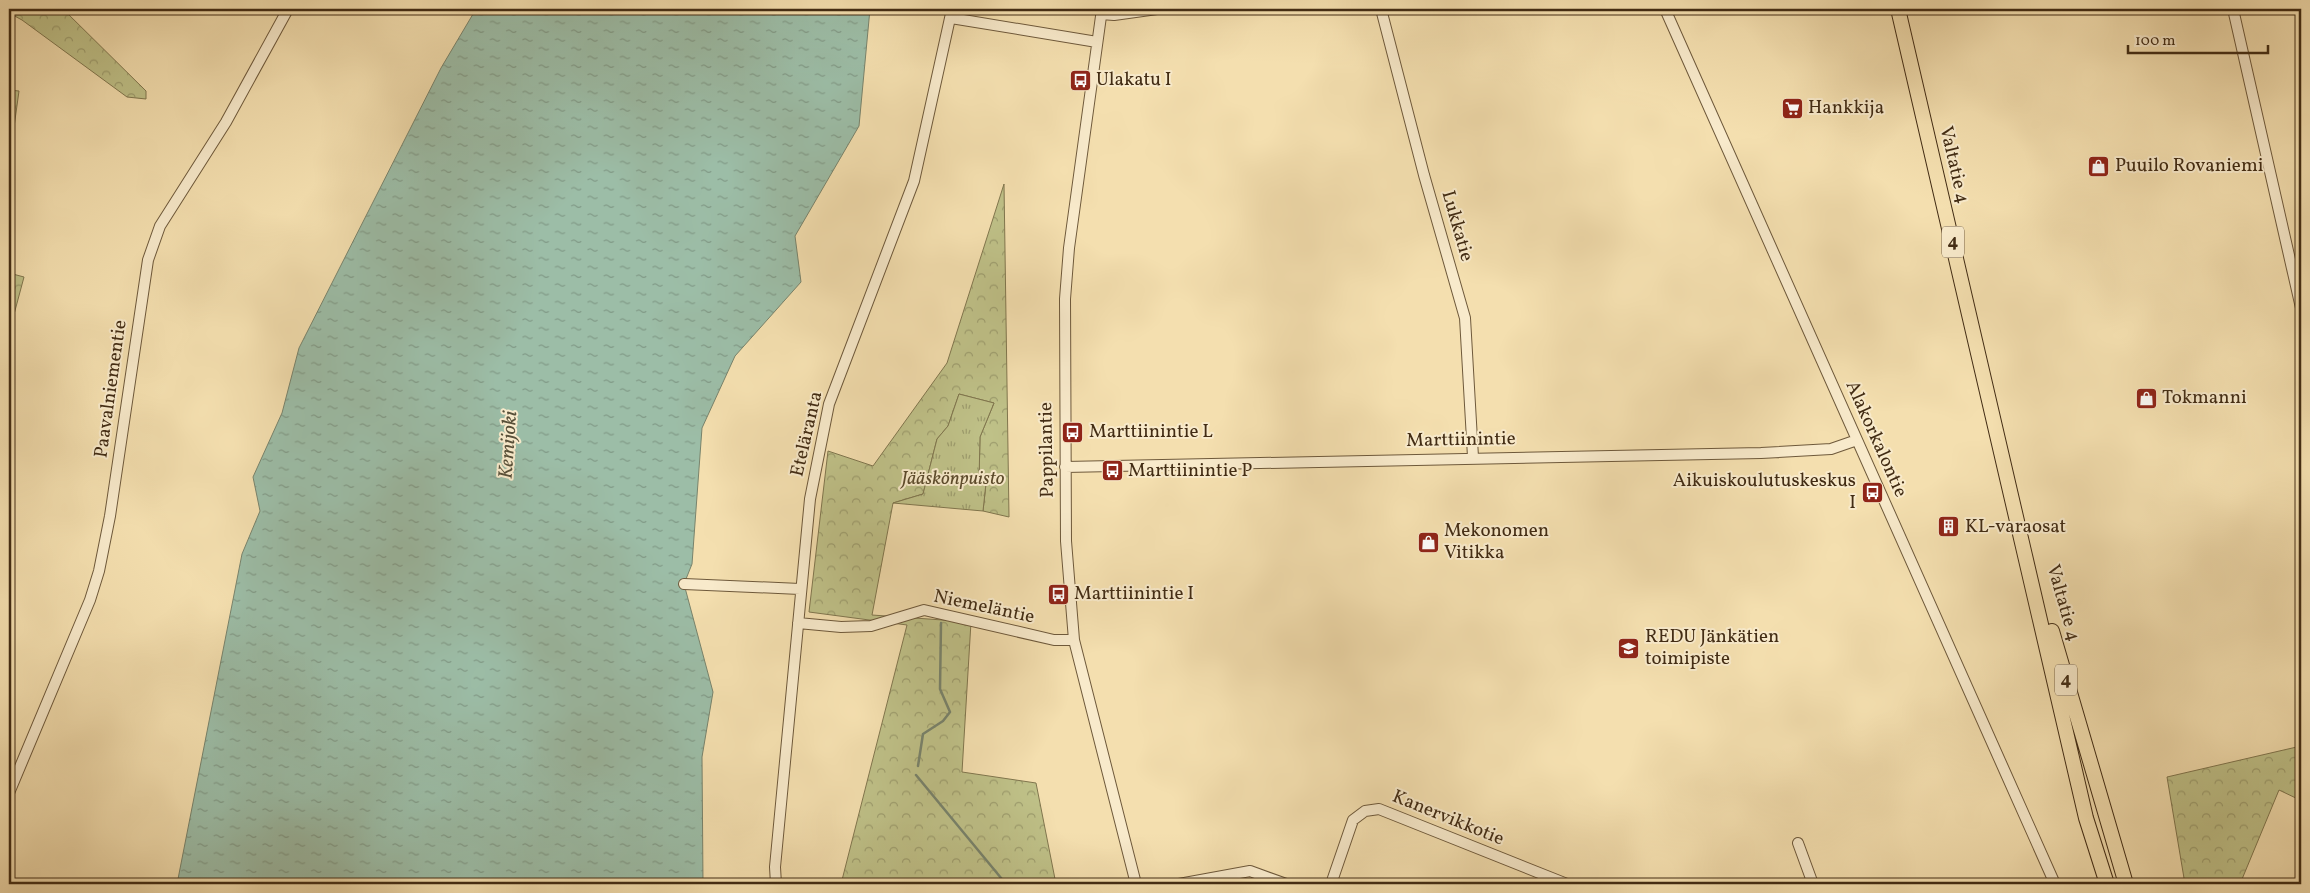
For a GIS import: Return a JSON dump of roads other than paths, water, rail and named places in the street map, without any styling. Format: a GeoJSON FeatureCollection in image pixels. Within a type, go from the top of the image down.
{"type":"FeatureCollection","features":[{"type":"Feature","properties":{"kind":"highway","name":"Valtatie 4"},"geometry":{"type":"LineString","coordinates":[[1898,9],[1968,302],[2006,476],[2086,818],[2107,884]]}},
{"type":"Feature","properties":{"kind":"highway","name":"Valtatie 4"},"geometry":{"type":"LineString","coordinates":[[2006,476],[2126,884]]}},
{"type":"Feature","properties":{"kind":"street","name":"Paavalniementie"},"geometry":{"type":"LineString","coordinates":[[9,793],[90,600],[99,571],[110,516],[148,260],[155,240],[160,226],[226,122],[288,9]]}},
{"type":"Feature","properties":{"kind":"street"},"geometry":{"type":"LineString","coordinates":[[1101,11],[1114,15],[1158,9]]}},
{"type":"Feature","properties":{"kind":"street","name":"Lukkatie"},"geometry":{"type":"LineString","coordinates":[[1381,9],[1424,175],[1465,318],[1473,457]]}},
{"type":"Feature","properties":{"kind":"street","name":"Alakorkalontie"},"geometry":{"type":"LineString","coordinates":[[1665,9],[2054,884]]}},
{"type":"Feature","properties":{"kind":"street"},"geometry":{"type":"LineString","coordinates":[[2233,9],[2298,278],[2301,308]]}},
{"type":"Feature","properties":{"kind":"street","name":"Pappilantie"},"geometry":{"type":"LineString","coordinates":[[1101,11],[1068,248],[1063,340],[1066,564],[1074,640],[1136,884]]}},
{"type":"Feature","properties":{"kind":"street"},"geometry":{"type":"LineString","coordinates":[[952,13],[1097,42]]}},
{"type":"Feature","properties":{"kind":"street","name":"Eteläranta"},"geometry":{"type":"LineString","coordinates":[[776,884],[775,867],[800,589],[810,499],[829,404],[914,181],[952,13]]}},
{"type":"Feature","properties":{"kind":"street","name":"Marttiinintie"},"geometry":{"type":"LineString","coordinates":[[1065,467],[1473,457],[1761,453],[1830,449],[1857,440]]}},
{"type":"Feature","properties":{"kind":"street"},"geometry":{"type":"LineString","coordinates":[[684,584],[800,589]]}},
{"type":"Feature","properties":{"kind":"street","name":"Niemeläntie"},"geometry":{"type":"LineString","coordinates":[[798,623],[841,627],[871,626],[924,610],[1054,640],[1074,640]]}},
{"type":"Feature","properties":{"kind":"street","name":"Kanervikkotie"},"geometry":{"type":"LineString","coordinates":[[1331,884],[1353,820],[1365,811],[1379,809],[1567,884]]}},
{"type":"Feature","properties":{"kind":"street"},"geometry":{"type":"LineString","coordinates":[[1798,843],[1813,884]]}},
{"type":"Feature","properties":{"kind":"street"},"geometry":{"type":"LineString","coordinates":[[1179,884],[1250,871],[1286,884]]}},
{"type":"Feature","properties":{"kind":"water","name":"Kemijoki"},"geometry":{"type":"Polygon","coordinates":[[[476,9],[870,9],[859,126],[795,236],[801,282],[735,356],[702,428],[692,564],[684,584],[713,692],[702,757],[703,884],[177,884],[242,554],[260,511],[253,477],[282,413],[299,348],[441,68],[476,9]]]}},
{"type":"Feature","properties":{"kind":"waterway"},"geometry":{"type":"LineString","coordinates":[[918,766],[923,734],[943,721],[950,712],[940,689],[941,623]]}},
{"type":"Feature","properties":{"kind":"waterway"},"geometry":{"type":"LineString","coordinates":[[916,775],[1006,884]]}},
{"type":"Feature","properties":{"kind":"place","name":"Ulakatu I"},"geometry":{"type":"Point","coordinates":[1080,80]}},
{"type":"Feature","properties":{"kind":"place","name":"Hankkija"},"geometry":{"type":"Point","coordinates":[1792,108]}},
{"type":"Feature","properties":{"kind":"place","name":"Puuilo Rovaniemi"},"geometry":{"type":"Point","coordinates":[2099,166]}},
{"type":"Feature","properties":{"kind":"place","name":"Tokmanni"},"geometry":{"type":"Point","coordinates":[2146,398]}},
{"type":"Feature","properties":{"kind":"place","name":"Marttiinintie L"},"geometry":{"type":"Point","coordinates":[1073,432]}},
{"type":"Feature","properties":{"kind":"place","name":"Marttiinintie P"},"geometry":{"type":"Point","coordinates":[1112,471]}},
{"type":"Feature","properties":{"kind":"place","name":"Aikuiskoulutuskeskus I"},"geometry":{"type":"Point","coordinates":[1872,492]}},
{"type":"Feature","properties":{"kind":"place","name":"KL-varaosat"},"geometry":{"type":"Point","coordinates":[1949,527]}},
{"type":"Feature","properties":{"kind":"place","name":"Mekonomen Vitikka"},"geometry":{"type":"Point","coordinates":[1428,542]}},
{"type":"Feature","properties":{"kind":"place","name":"Marttiinintie I"},"geometry":{"type":"Point","coordinates":[1058,594]}},
{"type":"Feature","properties":{"kind":"place","name":"REDU Jänkätien toimipiste"},"geometry":{"type":"Point","coordinates":[1629,648]}},
{"type":"Feature","properties":{"kind":"park label","name":"Jääskönpuisto"},"geometry":{"type":"Point","coordinates":[953,479]}}]}
